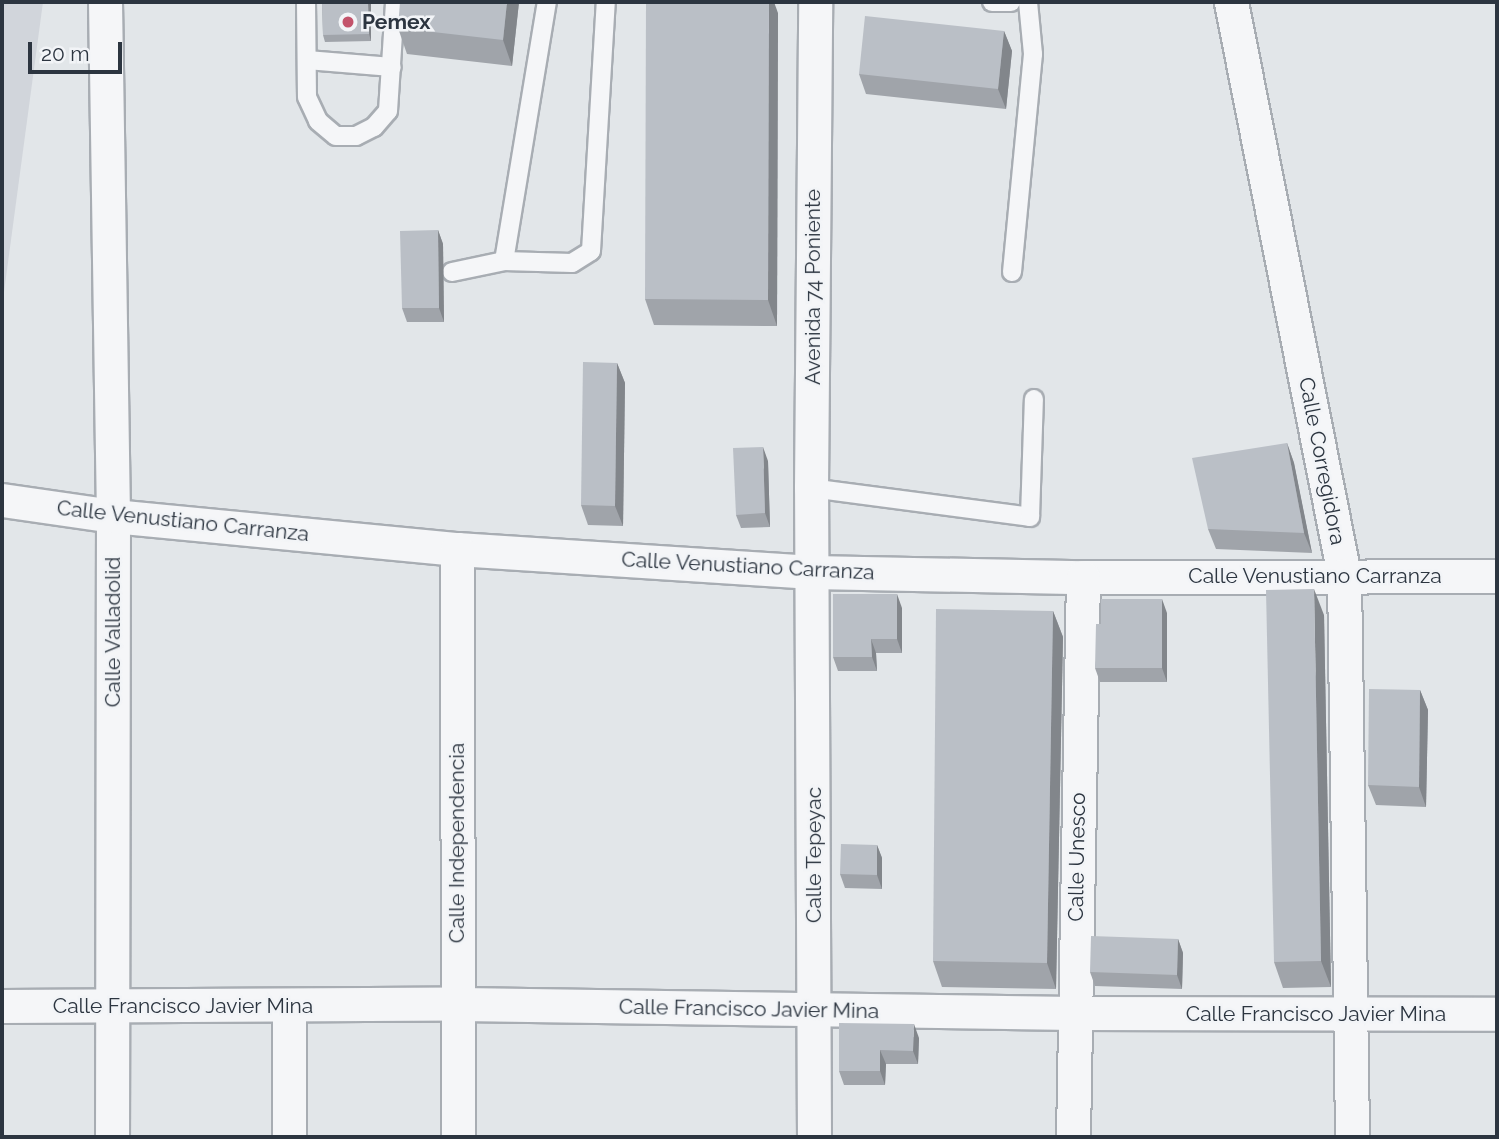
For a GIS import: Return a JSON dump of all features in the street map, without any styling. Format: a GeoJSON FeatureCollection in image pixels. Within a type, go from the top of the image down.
{"type":"FeatureCollection","features":[{"type":"Feature","properties":{"kind":"street","name":"Calle Valladolid"},"geometry":{"type":"LineString","coordinates":[[105,2],[113,516],[112,1137]]}},
{"type":"Feature","properties":{"kind":"street","name":"Avenida 74 Poniente"},"geometry":{"type":"LineString","coordinates":[[812,572],[815,2]]}},
{"type":"Feature","properties":{"kind":"street","name":"Calle Corregidora"},"geometry":{"type":"LineString","coordinates":[[1231,2],[1344,575],[1352,1137]]}},
{"type":"Feature","properties":{"kind":"street","name":"Calle Venustiano Carranza"},"geometry":{"type":"LineString","coordinates":[[2,500],[113,516],[457,548],[812,572],[1083,577],[1497,576]]}},
{"type":"Feature","properties":{"kind":"street","name":"Calle Independencia"},"geometry":{"type":"LineString","coordinates":[[457,548],[458,1137]]}},
{"type":"Feature","properties":{"kind":"street","name":"Calle Tepeyac"},"geometry":{"type":"LineString","coordinates":[[812,572],[814,1137]]}},
{"type":"Feature","properties":{"kind":"street","name":"Calle Unesco"},"geometry":{"type":"LineString","coordinates":[[1073,1137],[1083,577]]}},
{"type":"Feature","properties":{"kind":"street","name":"Calle Francisco Javier Mina"},"geometry":{"type":"LineString","coordinates":[[2,1006],[458,1004],[1074,1013],[1497,1014]]}},
{"type":"Feature","properties":{"kind":"street"},"geometry":{"type":"LineString","coordinates":[[289,1005],[289,1137]]}},
{"type":"Feature","properties":{"kind":"lane"},"geometry":{"type":"LineString","coordinates":[[306,2],[307,97],[318,121],[336,135],[356,136],[374,127],[388,111],[395,2]]}},
{"type":"Feature","properties":{"kind":"lane"},"geometry":{"type":"LineString","coordinates":[[504,261],[547,2]]}},
{"type":"Feature","properties":{"kind":"lane"},"geometry":{"type":"LineString","coordinates":[[452,272],[504,261],[572,263],[591,251],[606,2]]}},
{"type":"Feature","properties":{"kind":"lane"},"geometry":{"type":"LineString","coordinates":[[992,2],[1011,2]]}},
{"type":"Feature","properties":{"kind":"lane"},"geometry":{"type":"LineString","coordinates":[[1012,272],[1033,54],[1028,2]]}},
{"type":"Feature","properties":{"kind":"lane"},"geometry":{"type":"LineString","coordinates":[[307,60],[392,67]]}},
{"type":"Feature","properties":{"kind":"lane"},"geometry":{"type":"LineString","coordinates":[[811,488],[1030,517],[1034,399]]}},
{"type":"Feature","properties":{"kind":"shaded area"},"geometry":{"type":"Polygon","coordinates":[[[2,2],[43,2],[2,307],[2,2]]]}},
{"type":"Feature","properties":{"kind":"building","name":"Pemex"},"geometry":{"type":"Polygon","coordinates":[[[322,2],[368,2],[369,34],[323,35],[322,2]]]}},
{"type":"Feature","properties":{"kind":"building"},"geometry":{"type":"Polygon","coordinates":[[[400,2],[507,2],[503,40],[398,28],[400,2]]]}},
{"type":"Feature","properties":{"kind":"building"},"geometry":{"type":"Polygon","coordinates":[[[646,2],[769,2],[768,300],[645,299],[646,2]]]}},
{"type":"Feature","properties":{"kind":"building"},"geometry":{"type":"Polygon","coordinates":[[[865,16],[1004,31],[998,89],[859,74],[865,16]]]}},
{"type":"Feature","properties":{"kind":"building"},"geometry":{"type":"Polygon","coordinates":[[[438,230],[439,308],[402,308],[400,231],[438,230]]]}},
{"type":"Feature","properties":{"kind":"building"},"geometry":{"type":"Polygon","coordinates":[[[583,362],[617,363],[615,506],[581,505],[583,362]]]}},
{"type":"Feature","properties":{"kind":"building"},"geometry":{"type":"Polygon","coordinates":[[[1287,443],[1304,533],[1208,529],[1192,458],[1287,443]]]}},
{"type":"Feature","properties":{"kind":"building"},"geometry":{"type":"Polygon","coordinates":[[[763,447],[765,513],[736,515],[733,448],[763,447]]]}},
{"type":"Feature","properties":{"kind":"building"},"geometry":{"type":"Polygon","coordinates":[[[1314,589],[1321,961],[1274,962],[1266,590],[1314,589]]]}},
{"type":"Feature","properties":{"kind":"building"},"geometry":{"type":"Polygon","coordinates":[[[833,594],[897,594],[897,639],[871,639],[872,657],[833,657],[833,594]]]}},
{"type":"Feature","properties":{"kind":"building"},"geometry":{"type":"Polygon","coordinates":[[[1101,599],[1162,599],[1162,668],[1095,668],[1096,624],[1101,624],[1101,599]]]}},
{"type":"Feature","properties":{"kind":"building"},"geometry":{"type":"Polygon","coordinates":[[[936,609],[1053,611],[1047,963],[933,961],[936,609]]]}},
{"type":"Feature","properties":{"kind":"building"},"geometry":{"type":"Polygon","coordinates":[[[1369,689],[1420,690],[1419,787],[1368,785],[1369,689]]]}},
{"type":"Feature","properties":{"kind":"building"},"geometry":{"type":"Polygon","coordinates":[[[841,844],[877,845],[877,875],[840,874],[841,844]]]}},
{"type":"Feature","properties":{"kind":"building"},"geometry":{"type":"Polygon","coordinates":[[[1091,936],[1178,939],[1177,975],[1090,972],[1091,936]]]}},
{"type":"Feature","properties":{"kind":"building"},"geometry":{"type":"Polygon","coordinates":[[[839,1023],[914,1024],[913,1051],[880,1050],[880,1071],[839,1071],[839,1023]]]}},
{"type":"Feature","properties":{"kind":"place","name":"Pemex"},"geometry":{"type":"Point","coordinates":[348,22]}}]}
